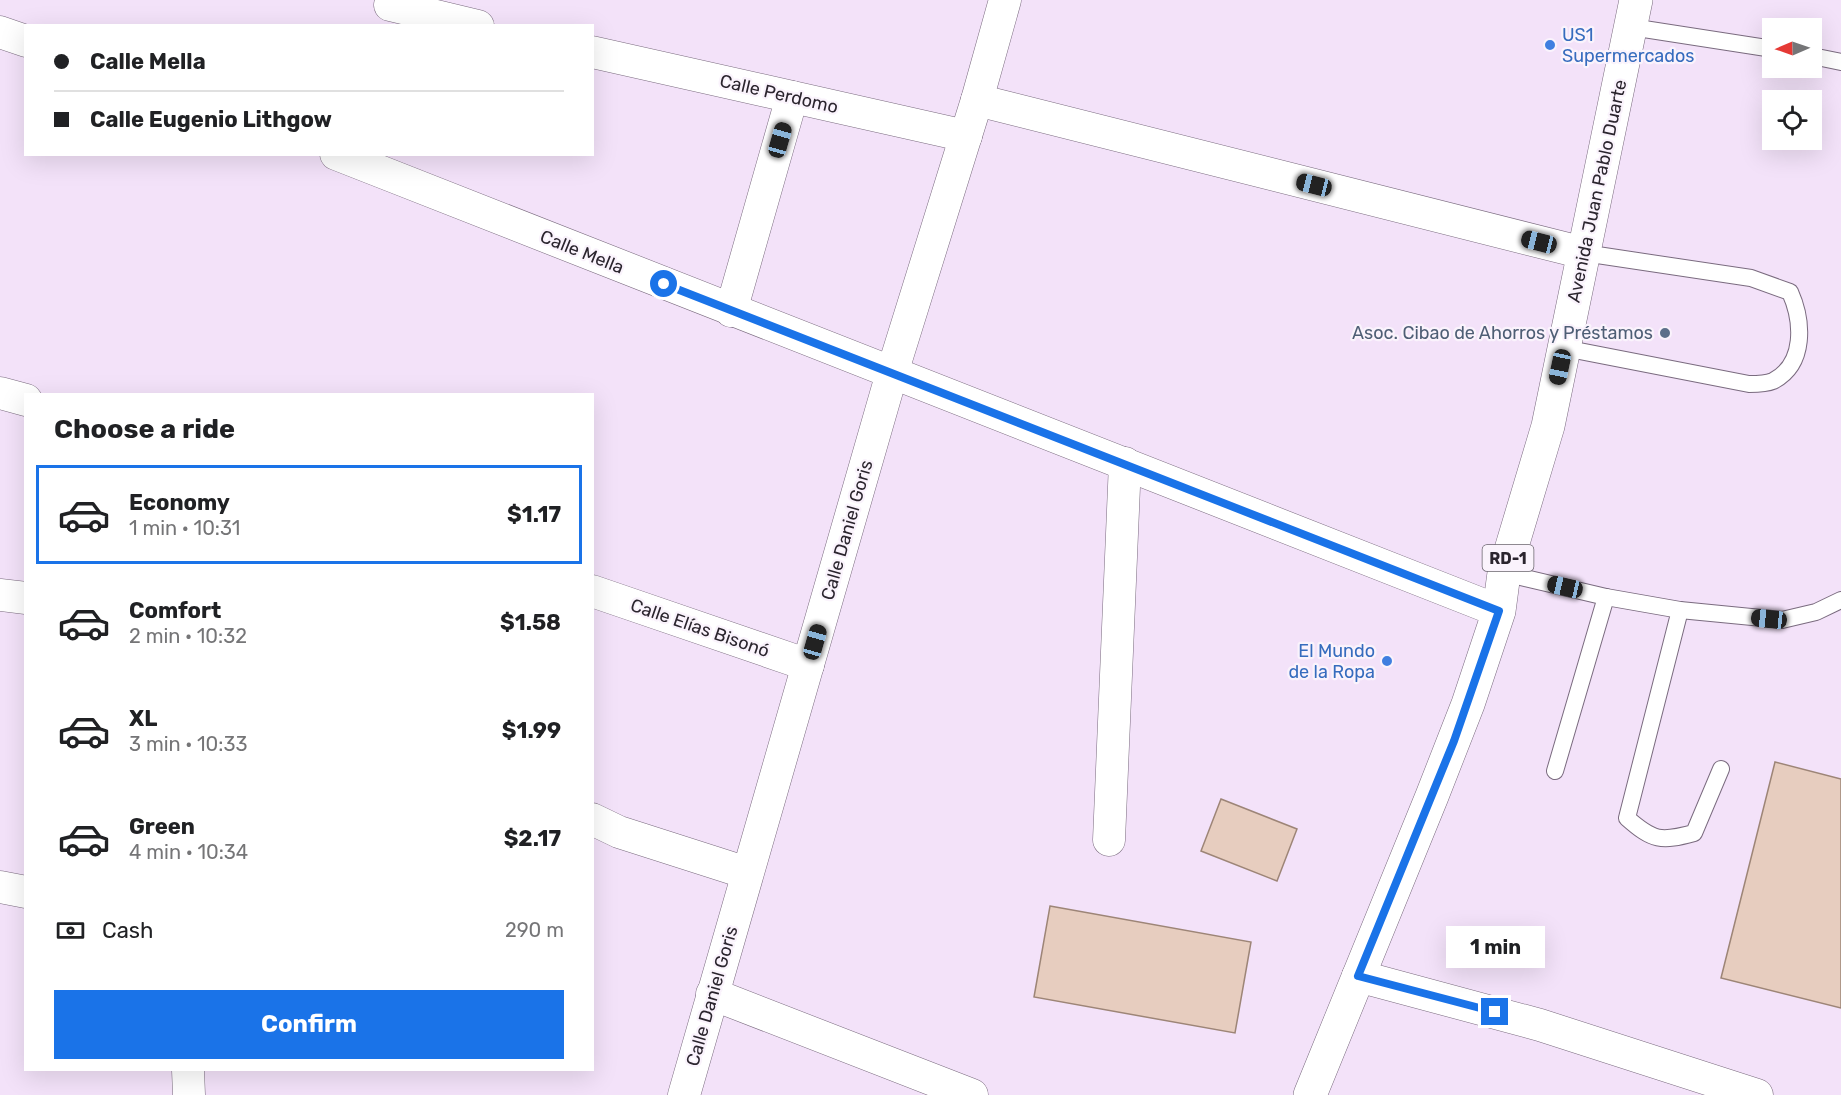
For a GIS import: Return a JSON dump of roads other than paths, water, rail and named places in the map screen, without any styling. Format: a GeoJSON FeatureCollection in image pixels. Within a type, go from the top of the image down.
{"type":"FeatureCollection","features":[{"type":"Feature","properties":{"kind":"main road","name":"Avenida Juan Pablo Duarte"},"geometry":{"type":"LineString","coordinates":[[1310,1095],[1460,725],[1499,611],[1504,573],[1548,426],[1634,14]]}},
{"type":"Feature","properties":{"kind":"street","name":"Calle Daniel Goris"},"geometry":{"type":"LineString","coordinates":[[684,1095],[892,373],[977,100],[1005,0]]}},
{"type":"Feature","properties":{"kind":"street"},"geometry":{"type":"LineString","coordinates":[[389,10],[467,24]]}},
{"type":"Feature","properties":{"kind":"street"},"geometry":{"type":"LineString","coordinates":[[0,32],[24,40]]}},
{"type":"Feature","properties":{"kind":"street","name":"Calle Perdomo"},"geometry":{"type":"LineString","coordinates":[[594,51],[966,136]]}},
{"type":"Feature","properties":{"kind":"street"},"geometry":{"type":"LineString","coordinates":[[731,311],[792,97]]}},
{"type":"Feature","properties":{"kind":"street"},"geometry":{"type":"LineString","coordinates":[[977,100],[1584,253]]}},
{"type":"Feature","properties":{"kind":"street","name":"Calle Mella"},"geometry":{"type":"LineString","coordinates":[[348,157],[731,311],[1499,611]]}},
{"type":"Feature","properties":{"kind":"street"},"geometry":{"type":"LineString","coordinates":[[0,393],[24,399]]}},
{"type":"Feature","properties":{"kind":"street"},"geometry":{"type":"LineString","coordinates":[[1108,840],[1125,463]]}},
{"type":"Feature","properties":{"kind":"street","name":"Calle Elías Bisonó"},"geometry":{"type":"LineString","coordinates":[[594,592],[808,665]]}},
{"type":"Feature","properties":{"kind":"street"},"geometry":{"type":"LineString","coordinates":[[0,595],[24,598]]}},
{"type":"Feature","properties":{"kind":"street"},"geometry":{"type":"LineString","coordinates":[[594,820],[619,832],[747,873]]}},
{"type":"Feature","properties":{"kind":"street"},"geometry":{"type":"LineString","coordinates":[[0,887],[24,892]]}},
{"type":"Feature","properties":{"kind":"street"},"geometry":{"type":"LineString","coordinates":[[1358,976],[1540,1025],[1757,1095]]}},
{"type":"Feature","properties":{"kind":"street"},"geometry":{"type":"LineString","coordinates":[[712,994],[972,1095]]}},
{"type":"Feature","properties":{"kind":"street"},"geometry":{"type":"LineString","coordinates":[[188,1071],[189,1095]]}},
{"type":"Feature","properties":{"kind":"lane"},"geometry":{"type":"LineString","coordinates":[[1634,14],[1762,46]]}},
{"type":"Feature","properties":{"kind":"lane"},"geometry":{"type":"LineString","coordinates":[[1822,58],[1841,62]]}},
{"type":"Feature","properties":{"kind":"lane"},"geometry":{"type":"LineString","coordinates":[[1564,348],[1749,384],[1771,382],[1789,370],[1800,342],[1799,312],[1790,292],[1751,278],[1584,253]]}},
{"type":"Feature","properties":{"kind":"lane"},"geometry":{"type":"LineString","coordinates":[[1504,573],[1606,597],[1680,610],[1782,620],[1816,612],[1841,600]]}},
{"type":"Feature","properties":{"kind":"lane"},"geometry":{"type":"LineString","coordinates":[[1555,771],[1606,597]]}},
{"type":"Feature","properties":{"kind":"lane"},"geometry":{"type":"LineString","coordinates":[[1680,610],[1627,818],[1648,836],[1670,840],[1694,833],[1721,769]]}},
{"type":"Feature","properties":{"kind":"place","name":"US1 Supermercados"},"geometry":{"type":"Point","coordinates":[1550,45]}},
{"type":"Feature","properties":{"kind":"place","name":"Asoc. Cibao de Ahorros y Préstamos"},"geometry":{"type":"Point","coordinates":[1665,333]}},
{"type":"Feature","properties":{"kind":"place","name":"El Mundo de la Ropa"},"geometry":{"type":"Point","coordinates":[1387,661]}}]}
